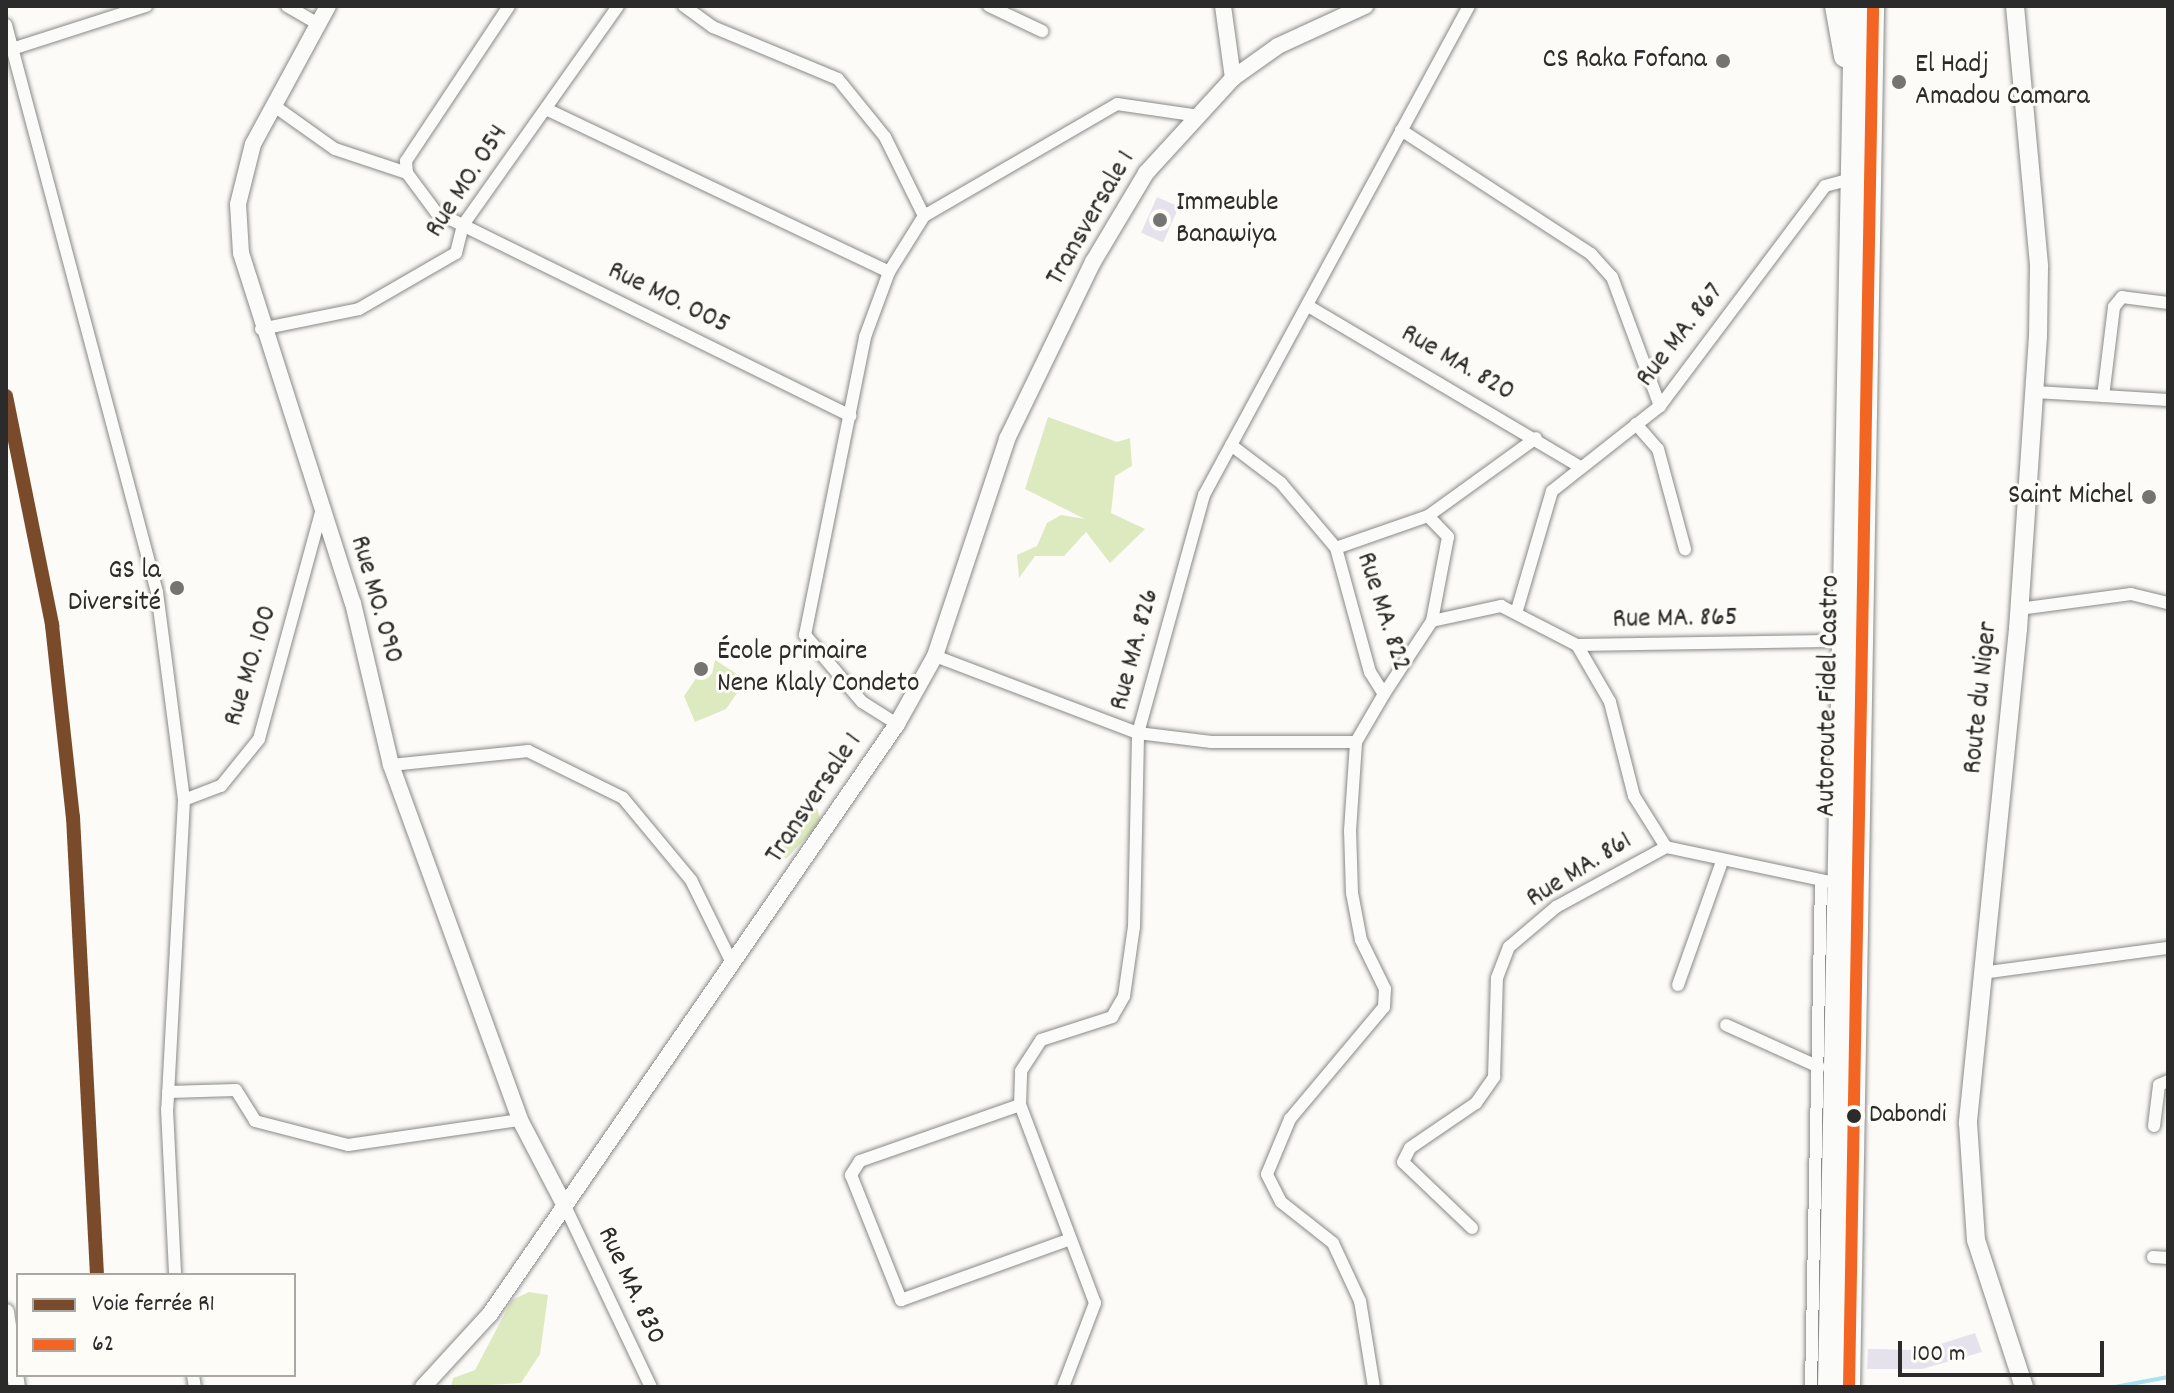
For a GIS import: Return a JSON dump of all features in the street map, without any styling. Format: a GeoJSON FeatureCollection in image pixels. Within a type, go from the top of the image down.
{"type":"FeatureCollection","features":[{"type":"Feature","properties":{"kind":"highway"},"geometry":{"type":"LineString","coordinates":[[1836,6],[1854,107]]}},
{"type":"Feature","properties":{"kind":"highway","name":"Autoroute Fidel Castro"},"geometry":{"type":"LineString","coordinates":[[1829,1387],[1830,882],[1843,641],[1855,6]]}},
{"type":"Feature","properties":{"kind":"highway","name":"Autoroute Fidel Castro"},"geometry":{"type":"LineString","coordinates":[[1849,1387],[1873,6]]}},
{"type":"Feature","properties":{"kind":"main road","name":"Rue MO. 090"},"geometry":{"type":"LineString","coordinates":[[328,6],[253,144],[238,204],[241,253],[261,329],[353,603],[391,765],[520,1120],[565,1206]]}},
{"type":"Feature","properties":{"kind":"main road"},"geometry":{"type":"LineString","coordinates":[[1223,6],[1233,78]]}},
{"type":"Feature","properties":{"kind":"main road","name":"Transversale 1"},"geometry":{"type":"LineString","coordinates":[[423,1387],[490,1314],[897,724],[935,656],[1007,439],[1093,262],[1146,173],[1192,115],[1233,78],[1278,46],[1365,6]]}},
{"type":"Feature","properties":{"kind":"main road","name":"Route du Niger"},"geometry":{"type":"LineString","coordinates":[[2015,6],[2039,267],[2035,392],[2019,609],[1970,1096],[1970,1200],[1976,1240],[2024,1387]]}},
{"type":"Feature","properties":{"kind":"main road"},"geometry":{"type":"LineString","coordinates":[[6,1312],[17,1387]]}},
{"type":"Feature","properties":{"kind":"street"},"geometry":{"type":"LineString","coordinates":[[12,49],[146,6]]}},
{"type":"Feature","properties":{"kind":"street"},"geometry":{"type":"LineString","coordinates":[[287,6],[318,24]]}},
{"type":"Feature","properties":{"kind":"street"},"geometry":{"type":"LineString","coordinates":[[273,105],[335,149],[407,173],[406,161],[509,6]]}},
{"type":"Feature","properties":{"kind":"street","name":"Rue MO. 054"},"geometry":{"type":"LineString","coordinates":[[261,329],[359,309],[456,253],[463,225],[618,6]]}},
{"type":"Feature","properties":{"kind":"street"},"geometry":{"type":"LineString","coordinates":[[684,6],[713,27],[838,79],[885,137],[924,216]]}},
{"type":"Feature","properties":{"kind":"street"},"geometry":{"type":"LineString","coordinates":[[989,6],[1042,31]]}},
{"type":"Feature","properties":{"kind":"street","name":"Rue MA. 826"},"geometry":{"type":"LineString","coordinates":[[1063,1387],[1095,1303],[1068,1240],[1020,1105],[1021,1071],[1041,1040],[1112,1017],[1124,996],[1134,927],[1138,733],[1204,495],[1469,6]]}},
{"type":"Feature","properties":{"kind":"street"},"geometry":{"type":"LineString","coordinates":[[6,25],[157,592],[184,800],[168,1092],[175,1273]]}},
{"type":"Feature","properties":{"kind":"street"},"geometry":{"type":"LineString","coordinates":[[897,724],[862,702],[805,635],[865,337],[889,272],[924,216],[1117,104],[1192,115]]}},
{"type":"Feature","properties":{"kind":"street"},"geometry":{"type":"LineString","coordinates":[[546,109],[889,272]]}},
{"type":"Feature","properties":{"kind":"street"},"geometry":{"type":"LineString","coordinates":[[1401,130],[1591,254],[1612,277],[1660,406]]}},
{"type":"Feature","properties":{"kind":"street","name":"Rue MO. 005"},"geometry":{"type":"LineString","coordinates":[[407,173],[436,212],[851,416]]}},
{"type":"Feature","properties":{"kind":"street","name":"Rue MA. 867"},"geometry":{"type":"LineString","coordinates":[[1517,610],[1552,491],[1660,406],[1825,186],[1851,179]]}},
{"type":"Feature","properties":{"kind":"street"},"geometry":{"type":"LineString","coordinates":[[2103,396],[2114,307],[2122,297],[2168,303]]}},
{"type":"Feature","properties":{"kind":"street","name":"Rue MA. 820"},"geometry":{"type":"LineString","coordinates":[[1308,306],[1536,438],[1580,467]]}},
{"type":"Feature","properties":{"kind":"street"},"geometry":{"type":"LineString","coordinates":[[2035,392],[2168,400]]}},
{"type":"Feature","properties":{"kind":"street"},"geometry":{"type":"LineString","coordinates":[[1636,424],[1658,449],[1685,549]]}},
{"type":"Feature","properties":{"kind":"street"},"geometry":{"type":"LineString","coordinates":[[1336,548],[1428,516],[1536,438]]}},
{"type":"Feature","properties":{"kind":"street","name":"Rue MA. 822"},"geometry":{"type":"LineString","coordinates":[[1231,445],[1281,483],[1336,548],[1370,672],[1384,694]]}},
{"type":"Feature","properties":{"kind":"street","name":"Rue MO. 100"},"geometry":{"type":"LineString","coordinates":[[184,800],[221,786],[259,739],[321,512]]}},
{"type":"Feature","properties":{"kind":"street"},"geometry":{"type":"LineString","coordinates":[[1374,1387],[1360,1301],[1333,1243],[1319,1225],[1281,1202],[1267,1174],[1290,1119],[1384,1007],[1385,989],[1361,940],[1352,893],[1356,742],[1432,621],[1448,546],[1441,525],[1428,516]]}},
{"type":"Feature","properties":{"kind":"street"},"geometry":{"type":"LineString","coordinates":[[2019,609],[2131,594],[2168,603]]}},
{"type":"Feature","properties":{"kind":"street"},"geometry":{"type":"LineString","coordinates":[[1432,621],[1501,606],[1517,610]]}},
{"type":"Feature","properties":{"kind":"street","name":"Rue MA. 865"},"geometry":{"type":"LineString","coordinates":[[1517,610],[1577,645],[1843,641]]}},
{"type":"Feature","properties":{"kind":"street"},"geometry":{"type":"LineString","coordinates":[[1577,645],[1610,702],[1634,796],[1666,847]]}},
{"type":"Feature","properties":{"kind":"street"},"geometry":{"type":"LineString","coordinates":[[935,656],[1138,733],[1211,742],[1356,742]]}},
{"type":"Feature","properties":{"kind":"street"},"geometry":{"type":"LineString","coordinates":[[391,765],[528,751],[623,798],[691,880],[733,965]]}},
{"type":"Feature","properties":{"kind":"street","name":"Rue MA. 861"},"geometry":{"type":"LineString","coordinates":[[1472,1228],[1403,1162],[1410,1148],[1476,1103],[1494,1077],[1497,978],[1509,947],[1556,907],[1666,847],[1721,864],[1830,882]]}},
{"type":"Feature","properties":{"kind":"street"},"geometry":{"type":"LineString","coordinates":[[1678,985],[1721,864]]}},
{"type":"Feature","properties":{"kind":"street"},"geometry":{"type":"LineString","coordinates":[[1811,1387],[1819,1067],[1830,882]]}},
{"type":"Feature","properties":{"kind":"street"},"geometry":{"type":"LineString","coordinates":[[1982,973],[2168,948]]}},
{"type":"Feature","properties":{"kind":"street"},"geometry":{"type":"LineString","coordinates":[[1726,1025],[1819,1067]]}},
{"type":"Feature","properties":{"kind":"street"},"geometry":{"type":"LineString","coordinates":[[2154,1126],[2159,1085],[2168,1081]]}},
{"type":"Feature","properties":{"kind":"street"},"geometry":{"type":"LineString","coordinates":[[168,1092],[236,1090],[255,1121],[348,1145],[520,1120]]}},
{"type":"Feature","properties":{"kind":"street"},"geometry":{"type":"LineString","coordinates":[[1020,1105],[860,1161],[851,1175],[901,1300],[1068,1240]]}},
{"type":"Feature","properties":{"kind":"street","name":"Rue MA. 830"},"geometry":{"type":"LineString","coordinates":[[565,1206],[651,1387]]}},
{"type":"Feature","properties":{"kind":"street"},"geometry":{"type":"LineString","coordinates":[[2153,1257],[2168,1258]]}},
{"type":"Feature","properties":{"kind":"green space"},"geometry":{"type":"Polygon","coordinates":[[[1048,417],[1117,442],[1130,438],[1132,466],[1115,476],[1111,513],[1145,529],[1110,563],[1086,532],[1064,556],[1035,556],[1019,578],[1017,555],[1037,546],[1047,523],[1061,515],[1085,519],[1025,489],[1048,417]]]}},
{"type":"Feature","properties":{"kind":"green space"},"geometry":{"type":"Polygon","coordinates":[[[715,660],[746,680],[726,709],[695,722],[684,696],[697,677],[712,674],[715,660]]]}},
{"type":"Feature","properties":{"kind":"green space"},"geometry":{"type":"Polygon","coordinates":[[[817,808],[821,822],[786,859],[780,852],[785,840],[817,808]]]}},
{"type":"Feature","properties":{"kind":"green space"},"geometry":{"type":"Polygon","coordinates":[[[529,1292],[548,1295],[540,1354],[521,1383],[451,1387],[453,1378],[475,1370],[512,1300],[529,1292]]]}},
{"type":"Feature","properties":{"kind":"building","name":"Immeuble Banawiya"},"geometry":{"type":"Polygon","coordinates":[[[1157,197],[1179,207],[1163,242],[1141,233],[1157,197]]]}},
{"type":"Feature","properties":{"kind":"building"},"geometry":{"type":"Polygon","coordinates":[[[1975,1333],[1982,1352],[1922,1369],[1867,1369],[1868,1349],[1922,1350],[1975,1333]]]}},
{"type":"Feature","properties":{"kind":"waterway"},"geometry":{"type":"LineString","coordinates":[[2115,1387],[2168,1377]]}},
{"type":"Feature","properties":{"kind":"rail line","name":"R1"},"geometry":{"type":"LineString","coordinates":[[6,396],[52,625],[73,817],[97,1273]]}},
{"type":"Feature","properties":{"kind":"transit line","name":"62"},"geometry":{"type":"LineString","coordinates":[[1849,1387],[1873,6]]}},
{"type":"Feature","properties":{"kind":"place","name":"CS Raka Fofana"},"geometry":{"type":"Point","coordinates":[1723,61]}},
{"type":"Feature","properties":{"kind":"place","name":"El Hadj Amadou Camara"},"geometry":{"type":"Point","coordinates":[1899,82]}},
{"type":"Feature","properties":{"kind":"place","name":"Immeuble Banawiya"},"geometry":{"type":"Point","coordinates":[1160,220]}},
{"type":"Feature","properties":{"kind":"place","name":"Saint Michel"},"geometry":{"type":"Point","coordinates":[2149,497]}},
{"type":"Feature","properties":{"kind":"place","name":"GS la Diversité"},"geometry":{"type":"Point","coordinates":[177,588]}},
{"type":"Feature","properties":{"kind":"place","name":"École primaire Nene Klaly Condeto"},"geometry":{"type":"Point","coordinates":[701,669]}},
{"type":"Feature","properties":{"kind":"place","name":"Dabondi"},"geometry":{"type":"Point","coordinates":[1854,1116]}}]}
